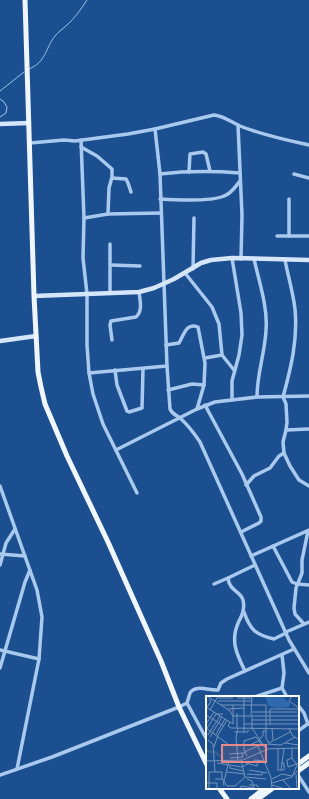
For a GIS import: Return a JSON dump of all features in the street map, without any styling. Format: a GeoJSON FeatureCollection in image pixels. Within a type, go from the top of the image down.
{"type":"FeatureCollection","features":[{"type":"Feature","properties":{"kind":"main road"},"geometry":{"type":"LineString","coordinates":[[25,0],[34,296],[38,372],[45,404],[67,456],[108,542],[161,660],[179,707],[206,763]]}},
{"type":"Feature","properties":{"kind":"main road"},"geometry":{"type":"LineString","coordinates":[[299,763],[309,756]]}},
{"type":"Feature","properties":{"kind":"main road"},"geometry":{"type":"LineString","coordinates":[[299,769],[309,763]]}},
{"type":"Feature","properties":{"kind":"main road"},"geometry":{"type":"LineString","coordinates":[[220,789],[227,799]]}},
{"type":"Feature","properties":{"kind":"main road"},"geometry":{"type":"LineString","coordinates":[[251,799],[264,789]]}},
{"type":"Feature","properties":{"kind":"main road"},"geometry":{"type":"LineString","coordinates":[[258,799],[272,789]]}},
{"type":"Feature","properties":{"kind":"street"},"geometry":{"type":"LineString","coordinates":[[30,143],[81,140],[155,129],[214,115],[223,116],[238,126],[285,140],[309,145]]}},
{"type":"Feature","properties":{"kind":"street"},"geometry":{"type":"LineString","coordinates":[[0,124],[29,123]]}},
{"type":"Feature","properties":{"kind":"street"},"geometry":{"type":"LineString","coordinates":[[238,126],[242,215],[241,259]]}},
{"type":"Feature","properties":{"kind":"street"},"geometry":{"type":"LineString","coordinates":[[155,129],[160,174],[166,366],[170,409],[174,415],[193,432],[200,442],[294,649],[309,673]]}},
{"type":"Feature","properties":{"kind":"street"},"geometry":{"type":"LineString","coordinates":[[81,140],[84,218],[83,258],[87,294],[87,345],[92,394],[103,424],[138,493]]}},
{"type":"Feature","properties":{"kind":"street"},"geometry":{"type":"LineString","coordinates":[[81,147],[111,167],[112,178],[109,188],[108,214]]}},
{"type":"Feature","properties":{"kind":"street"},"geometry":{"type":"LineString","coordinates":[[189,172],[190,154],[203,152],[206,154],[210,171]]}},
{"type":"Feature","properties":{"kind":"street"},"geometry":{"type":"LineString","coordinates":[[160,174],[210,171],[240,173]]}},
{"type":"Feature","properties":{"kind":"street"},"geometry":{"type":"LineString","coordinates":[[294,174],[309,178]]}},
{"type":"Feature","properties":{"kind":"street"},"geometry":{"type":"LineString","coordinates":[[112,178],[126,179],[131,192]]}},
{"type":"Feature","properties":{"kind":"street"},"geometry":{"type":"LineString","coordinates":[[160,199],[201,199],[224,197],[230,193],[240,181]]}},
{"type":"Feature","properties":{"kind":"street"},"geometry":{"type":"LineString","coordinates":[[289,199],[289,236]]}},
{"type":"Feature","properties":{"kind":"street"},"geometry":{"type":"LineString","coordinates":[[84,218],[108,214],[161,213]]}},
{"type":"Feature","properties":{"kind":"street"},"geometry":{"type":"LineString","coordinates":[[193,269],[194,218]]}},
{"type":"Feature","properties":{"kind":"street"},"geometry":{"type":"LineString","coordinates":[[277,236],[309,236]]}},
{"type":"Feature","properties":{"kind":"street"},"geometry":{"type":"LineString","coordinates":[[110,244],[110,292]]}},
{"type":"Feature","properties":{"kind":"street"},"geometry":{"type":"LineString","coordinates":[[34,296],[139,292],[154,288],[207,261],[232,258],[309,260]]}},
{"type":"Feature","properties":{"kind":"street"},"geometry":{"type":"LineString","coordinates":[[232,258],[242,323],[241,345],[232,381],[232,400]]}},
{"type":"Feature","properties":{"kind":"street"},"geometry":{"type":"LineString","coordinates":[[254,259],[266,316],[266,328],[258,376],[257,397]]}},
{"type":"Feature","properties":{"kind":"street"},"geometry":{"type":"LineString","coordinates":[[285,260],[295,308],[295,326],[294,348],[284,397],[286,407],[284,453],[299,480],[309,486]]}},
{"type":"Feature","properties":{"kind":"street"},"geometry":{"type":"LineString","coordinates":[[110,265],[140,266]]}},
{"type":"Feature","properties":{"kind":"street"},"geometry":{"type":"LineString","coordinates":[[185,273],[206,297],[217,316],[222,355],[234,370]]}},
{"type":"Feature","properties":{"kind":"street"},"geometry":{"type":"LineString","coordinates":[[112,340],[110,325],[111,321],[136,317],[138,315],[140,308],[139,292]]}},
{"type":"Feature","properties":{"kind":"street"},"geometry":{"type":"LineString","coordinates":[[166,345],[179,343],[187,328],[196,326],[200,330],[201,343],[205,358],[204,385],[197,409]]}},
{"type":"Feature","properties":{"kind":"street"},"geometry":{"type":"LineString","coordinates":[[0,341],[36,336]]}},
{"type":"Feature","properties":{"kind":"street"},"geometry":{"type":"LineString","coordinates":[[205,358],[222,355]]}},
{"type":"Feature","properties":{"kind":"street"},"geometry":{"type":"LineString","coordinates":[[89,373],[166,366]]}},
{"type":"Feature","properties":{"kind":"street"},"geometry":{"type":"LineString","coordinates":[[115,370],[119,389],[127,411],[129,412],[142,409],[143,407],[143,369]]}},
{"type":"Feature","properties":{"kind":"street"},"geometry":{"type":"LineString","coordinates":[[168,390],[192,384],[204,385]]}},
{"type":"Feature","properties":{"kind":"street"},"geometry":{"type":"LineString","coordinates":[[116,450],[205,405],[215,402],[257,397],[309,396]]}},
{"type":"Feature","properties":{"kind":"street"},"geometry":{"type":"LineString","coordinates":[[205,405],[224,438],[261,517],[261,521],[253,527],[240,532]]}},
{"type":"Feature","properties":{"kind":"street"},"geometry":{"type":"LineString","coordinates":[[286,430],[309,429]]}},
{"type":"Feature","properties":{"kind":"street"},"geometry":{"type":"LineString","coordinates":[[246,485],[254,476],[270,468],[279,456],[284,453]]}},
{"type":"Feature","properties":{"kind":"street"},"geometry":{"type":"LineString","coordinates":[[0,486],[37,590],[42,617],[39,659],[17,768]]}},
{"type":"Feature","properties":{"kind":"street"},"geometry":{"type":"LineString","coordinates":[[0,565],[1,554],[15,529]]}},
{"type":"Feature","properties":{"kind":"street"},"geometry":{"type":"LineString","coordinates":[[251,556],[308,531]]}},
{"type":"Feature","properties":{"kind":"street"},"geometry":{"type":"LineString","coordinates":[[304,624],[294,611],[297,584],[302,573],[302,560],[308,531]]}},
{"type":"Feature","properties":{"kind":"street"},"geometry":{"type":"LineString","coordinates":[[273,546],[292,582],[309,585]]}},
{"type":"Feature","properties":{"kind":"street"},"geometry":{"type":"LineString","coordinates":[[1,554],[25,556]]}},
{"type":"Feature","properties":{"kind":"street"},"geometry":{"type":"LineString","coordinates":[[214,584],[255,564]]}},
{"type":"Feature","properties":{"kind":"street"},"geometry":{"type":"LineString","coordinates":[[0,668],[2,650],[30,570]]}},
{"type":"Feature","properties":{"kind":"street"},"geometry":{"type":"LineString","coordinates":[[228,578],[233,590],[242,598],[244,612],[251,628],[259,635],[274,639],[309,622]]}},
{"type":"Feature","properties":{"kind":"street"},"geometry":{"type":"LineString","coordinates":[[244,612],[238,626],[234,645],[245,671]]}},
{"type":"Feature","properties":{"kind":"street"},"geometry":{"type":"LineString","coordinates":[[206,738],[187,703],[190,693],[197,688],[218,690],[221,683],[227,679],[294,649]]}},
{"type":"Feature","properties":{"kind":"street"},"geometry":{"type":"LineString","coordinates":[[2,650],[39,659]]}},
{"type":"Feature","properties":{"kind":"street"},"geometry":{"type":"LineString","coordinates":[[282,655],[284,673],[282,688],[286,696]]}},
{"type":"Feature","properties":{"kind":"street"},"geometry":{"type":"LineString","coordinates":[[261,696],[282,688]]}},
{"type":"Feature","properties":{"kind":"street"},"geometry":{"type":"LineString","coordinates":[[0,775],[52,757],[187,703]]}},
{"type":"Feature","properties":{"kind":"street"},"geometry":{"type":"LineString","coordinates":[[299,706],[304,713],[308,723],[299,730]]}},
{"type":"Feature","properties":{"kind":"street"},"geometry":{"type":"LineString","coordinates":[[299,777],[309,792]]}},
{"type":"Feature","properties":{"kind":"waterway"},"geometry":{"type":"LineString","coordinates":[[29,69],[39,63],[55,36],[73,19],[87,0]]}},
{"type":"Feature","properties":{"kind":"waterway"},"geometry":{"type":"LineString","coordinates":[[0,91],[24,72]]}},
{"type":"Feature","properties":{"kind":"waterway"},"geometry":{"type":"LineString","coordinates":[[0,99],[7,107],[6,113],[0,117]]}}]}
